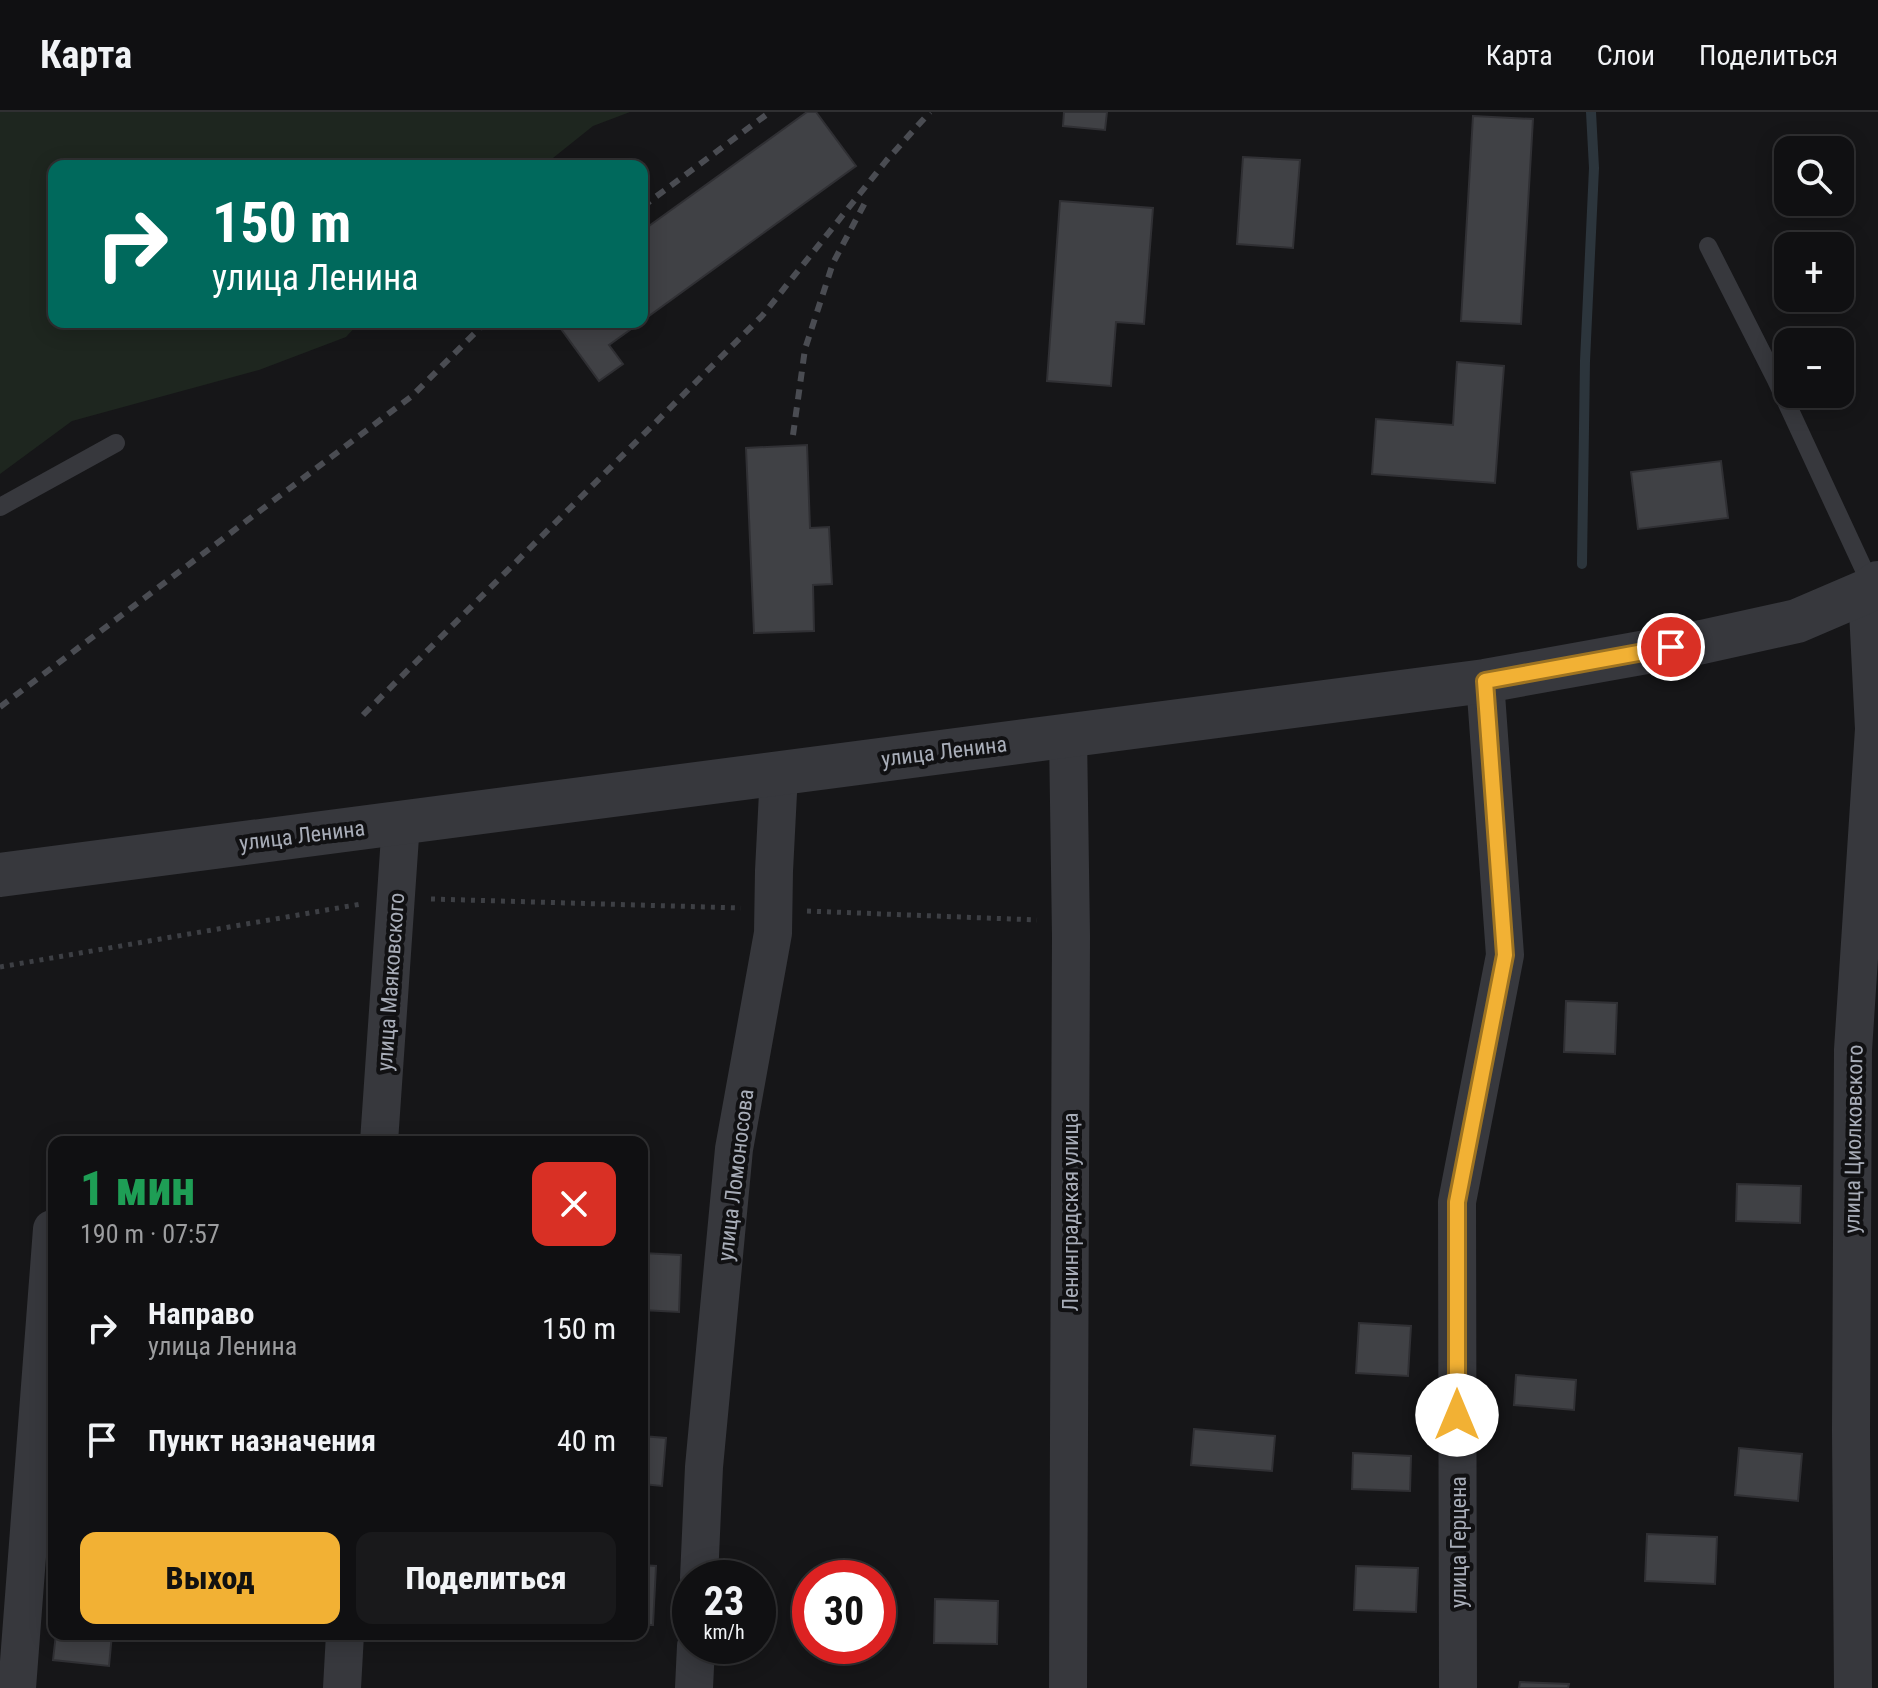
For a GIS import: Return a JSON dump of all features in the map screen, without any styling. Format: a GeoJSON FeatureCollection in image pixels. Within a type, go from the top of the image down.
{"type":"FeatureCollection","features":[{"type":"Feature","properties":{"kind":"street","name":"улица Ленина"},"geometry":{"type":"LineString","coordinates":[[0,875],[1485,681],[1702,642],[1797,621],[1872,587]]}},
{"type":"Feature","properties":{"kind":"street","name":"улица Циолковского"},"geometry":{"type":"LineString","coordinates":[[1853,1688],[1851,1398],[1866,1052],[1874,729],[1872,587]]}},
{"type":"Feature","properties":{"kind":"street","name":"улица Герцена"},"geometry":{"type":"LineString","coordinates":[[1458,1688],[1457,1202],[1505,955],[1485,681]]}},
{"type":"Feature","properties":{"kind":"street","name":"Ленинградская улица"},"geometry":{"type":"LineString","coordinates":[[1068,735],[1071,921],[1068,1688]]}},
{"type":"Feature","properties":{"kind":"street","name":"улица Ломоносова"},"geometry":{"type":"LineString","coordinates":[[700,1560],[704,1467],[734,1149],[773,933],[779,773]]}},
{"type":"Feature","properties":{"kind":"street","name":"улица Маяковского"},"geometry":{"type":"LineString","coordinates":[[379,1136],[401,822]]}},
{"type":"Feature","properties":{"kind":"street"},"geometry":{"type":"LineString","coordinates":[[17,1688],[48,1281]]}},
{"type":"Feature","properties":{"kind":"street"},"geometry":{"type":"LineString","coordinates":[[342,1688],[345,1640]]}},
{"type":"Feature","properties":{"kind":"street"},"geometry":{"type":"LineString","coordinates":[[694,1688],[695,1664]]}},
{"type":"Feature","properties":{"kind":"lane"},"geometry":{"type":"LineString","coordinates":[[1708,246],[1776,380],[1872,587]]}},
{"type":"Feature","properties":{"kind":"lane"},"geometry":{"type":"LineString","coordinates":[[0,507],[116,443]]}},
{"type":"Feature","properties":{"kind":"path"},"geometry":{"type":"LineString","coordinates":[[0,967],[395,898],[1071,921]]}},
{"type":"Feature","properties":{"kind":"shaded area"},"geometry":{"type":"Polygon","coordinates":[[[0,112],[630,112],[593,126],[550,160],[48,160],[48,328],[354,328],[346,337],[259,370],[72,421],[0,474],[0,112]]]}},
{"type":"Feature","properties":{"kind":"building"},"geometry":{"type":"Polygon","coordinates":[[[807,112],[816,112],[856,166],[648,317],[648,227],[807,112]]]}},
{"type":"Feature","properties":{"kind":"building"},"geometry":{"type":"Polygon","coordinates":[[[1064,112],[1107,112],[1105,130],[1063,126],[1064,112]]]}},
{"type":"Feature","properties":{"kind":"building"},"geometry":{"type":"Polygon","coordinates":[[[1473,116],[1533,119],[1521,324],[1461,321],[1473,116]]]}},
{"type":"Feature","properties":{"kind":"building"},"geometry":{"type":"Polygon","coordinates":[[[1243,157],[1300,160],[1293,248],[1237,244],[1243,157]]]}},
{"type":"Feature","properties":{"kind":"building"},"geometry":{"type":"Polygon","coordinates":[[[1060,201],[1153,208],[1144,324],[1116,322],[1111,386],[1047,381],[1060,201]]]}},
{"type":"Feature","properties":{"kind":"building"},"geometry":{"type":"Polygon","coordinates":[[[560,328],[633,328],[609,345],[623,364],[599,381],[560,328]]]}},
{"type":"Feature","properties":{"kind":"building"},"geometry":{"type":"Polygon","coordinates":[[[1457,362],[1504,366],[1495,483],[1372,474],[1376,419],[1453,425],[1457,362]]]}},
{"type":"Feature","properties":{"kind":"building"},"geometry":{"type":"Polygon","coordinates":[[[807,445],[810,528],[829,527],[832,584],[813,585],[814,631],[754,633],[746,448],[807,445]]]}},
{"type":"Feature","properties":{"kind":"building"},"geometry":{"type":"Polygon","coordinates":[[[1721,461],[1728,518],[1638,529],[1631,472],[1721,461]]]}},
{"type":"Feature","properties":{"kind":"building"},"geometry":{"type":"Polygon","coordinates":[[[1566,1001],[1617,1003],[1615,1054],[1564,1052],[1566,1001]]]}},
{"type":"Feature","properties":{"kind":"building"},"geometry":{"type":"Polygon","coordinates":[[[1737,1184],[1801,1186],[1800,1223],[1736,1221],[1737,1184]]]}},
{"type":"Feature","properties":{"kind":"building"},"geometry":{"type":"Polygon","coordinates":[[[648,1253],[681,1255],[679,1312],[648,1310],[648,1253]]]}},
{"type":"Feature","properties":{"kind":"building"},"geometry":{"type":"Polygon","coordinates":[[[1359,1323],[1411,1326],[1408,1376],[1356,1373],[1359,1323]]]}},
{"type":"Feature","properties":{"kind":"building"},"geometry":{"type":"Polygon","coordinates":[[[1516,1375],[1576,1380],[1574,1410],[1514,1405],[1516,1375]]]}},
{"type":"Feature","properties":{"kind":"building"},"geometry":{"type":"Polygon","coordinates":[[[1194,1429],[1275,1436],[1272,1471],[1191,1465],[1194,1429]]]}},
{"type":"Feature","properties":{"kind":"building"},"geometry":{"type":"Polygon","coordinates":[[[648,1436],[666,1438],[662,1486],[648,1485],[648,1436]]]}},
{"type":"Feature","properties":{"kind":"building"},"geometry":{"type":"Polygon","coordinates":[[[1739,1448],[1802,1454],[1798,1501],[1735,1495],[1739,1448]]]}},
{"type":"Feature","properties":{"kind":"building"},"geometry":{"type":"Polygon","coordinates":[[[1353,1453],[1411,1456],[1410,1491],[1352,1489],[1353,1453]]]}},
{"type":"Feature","properties":{"kind":"building"},"geometry":{"type":"Polygon","coordinates":[[[1647,1534],[1717,1537],[1715,1584],[1645,1581],[1647,1534]]]}},
{"type":"Feature","properties":{"kind":"building"},"geometry":{"type":"Polygon","coordinates":[[[648,1565],[656,1566],[653,1625],[648,1625],[648,1565]]]}},
{"type":"Feature","properties":{"kind":"building"},"geometry":{"type":"Polygon","coordinates":[[[1356,1566],[1418,1568],[1416,1612],[1354,1610],[1356,1566]]]}},
{"type":"Feature","properties":{"kind":"building"},"geometry":{"type":"Polygon","coordinates":[[[935,1599],[998,1601],[997,1644],[934,1643],[935,1599]]]}},
{"type":"Feature","properties":{"kind":"building"},"geometry":{"type":"Polygon","coordinates":[[[55,1640],[111,1640],[109,1666],[53,1660],[55,1640]]]}},
{"type":"Feature","properties":{"kind":"building"},"geometry":{"type":"Polygon","coordinates":[[[1520,1682],[1569,1684],[1568,1688],[1519,1688],[1520,1682]]]}},
{"type":"Feature","properties":{"kind":"waterway"},"geometry":{"type":"LineString","coordinates":[[1582,564],[1585,361],[1594,168],[1591,112]]}},
{"type":"Feature","properties":{"kind":"railway"},"geometry":{"type":"LineString","coordinates":[[648,203],[770,112]]}},
{"type":"Feature","properties":{"kind":"railway"},"geometry":{"type":"LineString","coordinates":[[363,715],[762,316],[886,161],[930,112]]}},
{"type":"Feature","properties":{"kind":"railway"},"geometry":{"type":"LineString","coordinates":[[793,435],[805,349],[833,263],[868,197]]}},
{"type":"Feature","properties":{"kind":"railway"},"geometry":{"type":"LineString","coordinates":[[0,707],[412,396],[480,328]]}},
{"type":"Feature","properties":{"kind":"route"},"geometry":{"type":"LineString","coordinates":[[1457,1415],[1457,1202],[1505,955],[1485,681],[1671,647]]}}]}
